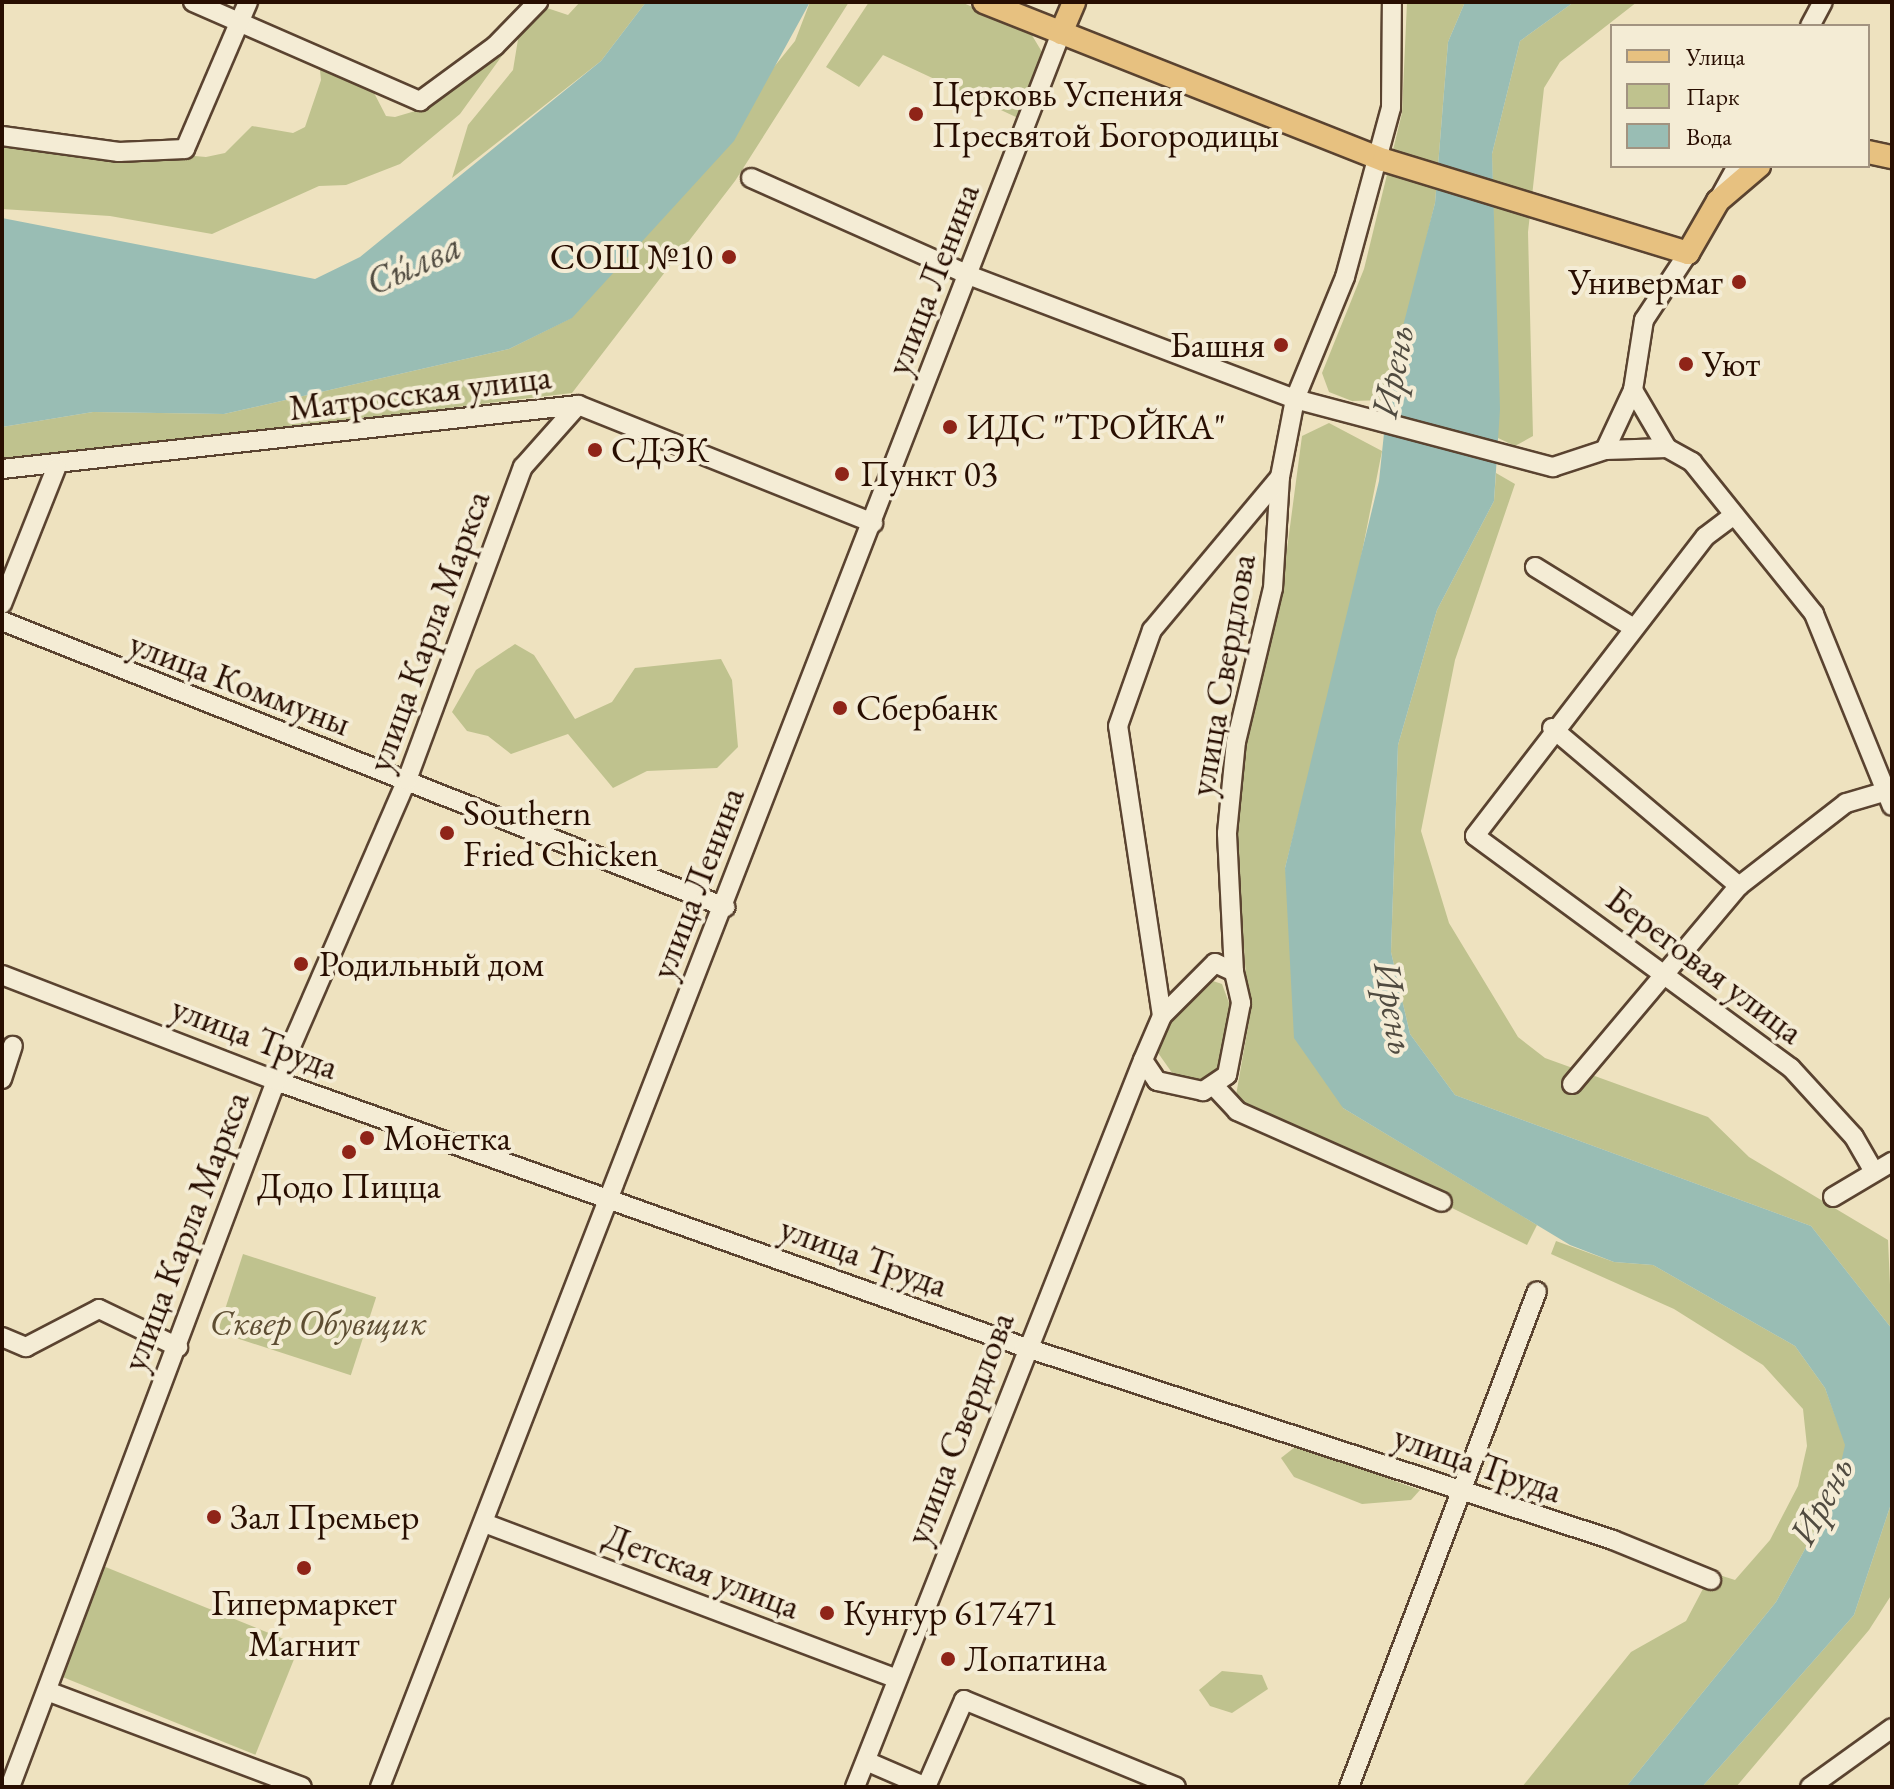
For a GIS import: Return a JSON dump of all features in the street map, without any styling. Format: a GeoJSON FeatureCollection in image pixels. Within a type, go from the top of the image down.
{"type":"FeatureCollection","features":[{"type":"Feature","properties":{"kind":"main road"},"geometry":{"type":"LineString","coordinates":[[984,2],[1382,159],[1688,253],[1718,201],[1757,168]]}},
{"type":"Feature","properties":{"kind":"main road","name":"улица Ленина"},"geometry":{"type":"LineString","coordinates":[[1061,33],[1074,2]]}},
{"type":"Feature","properties":{"kind":"main road"},"geometry":{"type":"LineString","coordinates":[[1870,152],[1892,157]]}},
{"type":"Feature","properties":{"kind":"street"},"geometry":{"type":"LineString","coordinates":[[193,2],[420,101],[495,46],[538,2]]}},
{"type":"Feature","properties":{"kind":"street"},"geometry":{"type":"LineString","coordinates":[[2,136],[119,152],[185,149],[248,2]]}},
{"type":"Feature","properties":{"kind":"street","name":"улица Свердлова"},"geometry":{"type":"LineString","coordinates":[[1215,1087],[1227,1075],[1240,1025],[1229,932],[1236,742],[1273,588],[1280,477],[1295,399],[1345,277],[1382,159],[1391,108],[1392,2]]}},
{"type":"Feature","properties":{"kind":"street"},"geometry":{"type":"LineString","coordinates":[[1811,24],[1823,2]]}},
{"type":"Feature","properties":{"kind":"street","name":"улица Ленина"},"geometry":{"type":"LineString","coordinates":[[380,1787],[487,1524],[613,1200],[971,276],[1061,33]]}},
{"type":"Feature","properties":{"kind":"street"},"geometry":{"type":"LineString","coordinates":[[1718,201],[1736,168]]}},
{"type":"Feature","properties":{"kind":"street"},"geometry":{"type":"LineString","coordinates":[[751,178],[971,276],[1295,399],[1553,467],[1605,450],[1667,448]]}},
{"type":"Feature","properties":{"kind":"street"},"geometry":{"type":"LineString","coordinates":[[1605,450],[1633,390],[1644,320],[1688,253]]}},
{"type":"Feature","properties":{"kind":"street"},"geometry":{"type":"LineString","coordinates":[[1572,1084],[1739,886],[1846,803],[1890,799],[1814,614],[1692,462],[1667,448],[1633,390]]}},
{"type":"Feature","properties":{"kind":"street","name":"Матросская улица"},"geometry":{"type":"LineString","coordinates":[[2,469],[56,468],[578,405],[873,523]]}},
{"type":"Feature","properties":{"kind":"street","name":"улица Карла Маркса"},"geometry":{"type":"LineString","coordinates":[[10,1787],[276,1081],[407,780],[523,467],[578,405]]}},
{"type":"Feature","properties":{"kind":"street"},"geometry":{"type":"LineString","coordinates":[[2,604],[56,468]]}},
{"type":"Feature","properties":{"kind":"street","name":"улица Свердлова"},"geometry":{"type":"LineString","coordinates":[[855,1787],[894,1678],[1024,1347],[1126,1093],[1162,1016],[1118,726],[1152,630],[1280,477]]}},
{"type":"Feature","properties":{"kind":"street"},"geometry":{"type":"LineString","coordinates":[[1734,515],[1705,537],[1552,728],[1739,886]]}},
{"type":"Feature","properties":{"kind":"street"},"geometry":{"type":"LineString","coordinates":[[1535,567],[1632,627]]}},
{"type":"Feature","properties":{"kind":"street","name":"улица Коммуны"},"geometry":{"type":"LineString","coordinates":[[2,621],[725,907]]}},
{"type":"Feature","properties":{"kind":"street","name":"Береговая улица"},"geometry":{"type":"LineString","coordinates":[[1552,728],[1475,836],[1666,972],[1791,1068],[1854,1137],[1873,1170]]}},
{"type":"Feature","properties":{"kind":"street"},"geometry":{"type":"LineString","coordinates":[[1162,1016],[1207,965],[1229,932]]}},
{"type":"Feature","properties":{"kind":"street"},"geometry":{"type":"LineString","coordinates":[[1207,965],[1234,972]]}},
{"type":"Feature","properties":{"kind":"street","name":"улица Труда"},"geometry":{"type":"LineString","coordinates":[[2,975],[276,1081],[1024,1347],[1460,1491],[1711,1580]]}},
{"type":"Feature","properties":{"kind":"street"},"geometry":{"type":"LineString","coordinates":[[2,1079],[13,1046]]}},
{"type":"Feature","properties":{"kind":"street"},"geometry":{"type":"LineString","coordinates":[[1143,1060],[1157,1081]]}},
{"type":"Feature","properties":{"kind":"street"},"geometry":{"type":"LineString","coordinates":[[1126,1093],[1157,1081],[1215,1087],[1237,1111],[1442,1202]]}},
{"type":"Feature","properties":{"kind":"street"},"geometry":{"type":"LineString","coordinates":[[1833,1197],[1873,1170],[1892,1162]]}},
{"type":"Feature","properties":{"kind":"street"},"geometry":{"type":"LineString","coordinates":[[1349,1787],[1537,1291]]}},
{"type":"Feature","properties":{"kind":"street"},"geometry":{"type":"LineString","coordinates":[[2,1337],[26,1347],[99,1309],[178,1347]]}},
{"type":"Feature","properties":{"kind":"street","name":"Детская улица"},"geometry":{"type":"LineString","coordinates":[[487,1524],[894,1678]]}},
{"type":"Feature","properties":{"kind":"street"},"geometry":{"type":"LineString","coordinates":[[47,1691],[302,1787]]}},
{"type":"Feature","properties":{"kind":"street"},"geometry":{"type":"LineString","coordinates":[[866,1761],[926,1787],[964,1700],[1176,1787]]}},
{"type":"Feature","properties":{"kind":"street"},"geometry":{"type":"LineString","coordinates":[[1810,1787],[1892,1728]]}},
{"type":"Feature","properties":{"kind":"green space"},"geometry":{"type":"Polygon","coordinates":[[[580,2],[646,2],[601,61],[452,178],[468,125],[513,70],[520,27],[544,7],[568,15],[580,2]]]}},
{"type":"Feature","properties":{"kind":"green space"},"geometry":{"type":"Polygon","coordinates":[[[810,2],[849,2],[735,181],[572,393],[2,463],[2,427],[93,412],[224,414],[509,349],[571,318],[795,41],[810,2]]]}},
{"type":"Feature","properties":{"kind":"green space"},"geometry":{"type":"Polygon","coordinates":[[[869,2],[961,2],[1030,32],[1042,52],[1018,118],[883,55],[859,87],[826,67],[869,2]]]}},
{"type":"Feature","properties":{"kind":"green space"},"geometry":{"type":"Polygon","coordinates":[[[1407,2],[1465,2],[1448,42],[1435,203],[1387,400],[1352,401],[1329,392],[1322,373],[1364,269],[1402,113],[1407,2]]]}},
{"type":"Feature","properties":{"kind":"green space"},"geometry":{"type":"Polygon","coordinates":[[[1574,2],[1637,2],[1560,62],[1544,88],[1528,232],[1533,436],[1515,446],[1498,438],[1492,154],[1520,41],[1574,2]]]}},
{"type":"Feature","properties":{"kind":"green space"},"geometry":{"type":"Polygon","coordinates":[[[504,53],[460,114],[400,164],[346,185],[319,186],[212,234],[110,216],[2,209],[2,139],[206,157],[225,153],[252,126],[293,133],[305,127],[321,80],[320,70],[293,56],[372,89],[386,116],[395,117],[422,109],[504,53]]]}},
{"type":"Feature","properties":{"kind":"green space"},"geometry":{"type":"Polygon","coordinates":[[[1329,423],[1382,451],[1351,608],[1285,868],[1343,1108],[1537,1225],[1527,1245],[1235,1101],[1249,1021],[1236,832],[1247,741],[1282,587],[1302,436],[1329,423]]]}},
{"type":"Feature","properties":{"kind":"green space"},"geometry":{"type":"Polygon","coordinates":[[[1496,473],[1515,484],[1455,660],[1421,831],[1449,923],[1518,1037],[1545,1058],[1708,1117],[1749,1157],[1888,1240],[1892,1329],[1811,1226],[1455,1095],[1410,1034],[1391,952],[1398,745],[1437,610],[1494,501],[1496,473]]]}},
{"type":"Feature","properties":{"kind":"green space"},"geometry":{"type":"Polygon","coordinates":[[[515,644],[534,655],[575,719],[612,702],[635,668],[721,659],[732,680],[738,747],[717,768],[647,771],[613,788],[568,734],[511,754],[488,736],[467,731],[452,712],[476,670],[515,644]]]}},
{"type":"Feature","properties":{"kind":"green space"},"geometry":{"type":"Polygon","coordinates":[[[1204,978],[1222,984],[1234,1016],[1225,1065],[1198,1082],[1175,1077],[1156,1050],[1177,1004],[1204,978]]]}},
{"type":"Feature","properties":{"kind":"green space"},"geometry":{"type":"Polygon","coordinates":[[[1556,1241],[1614,1262],[1653,1265],[1795,1346],[1825,1388],[1846,1445],[1833,1498],[1776,1602],[1626,1787],[1522,1787],[1631,1652],[1686,1621],[1706,1583],[1716,1574],[1735,1580],[1770,1540],[1798,1486],[1807,1446],[1803,1409],[1763,1365],[1674,1309],[1551,1254],[1556,1241]]]}},
{"type":"Feature","properties":{"kind":"green space","name":"Сквер Обувщик"},"geometry":{"type":"Polygon","coordinates":[[[243,1254],[376,1297],[351,1375],[218,1332],[243,1254]]]}},
{"type":"Feature","properties":{"kind":"green space"},"geometry":{"type":"Polygon","coordinates":[[[1295,1447],[1420,1490],[1411,1500],[1362,1504],[1294,1477],[1281,1458],[1295,1447]]]}},
{"type":"Feature","properties":{"kind":"green space"},"geometry":{"type":"Polygon","coordinates":[[[1892,1501],[1892,1594],[1869,1630],[1736,1787],[1702,1787],[1854,1615],[1892,1501]]]}},
{"type":"Feature","properties":{"kind":"green space"},"geometry":{"type":"Polygon","coordinates":[[[103,1566],[300,1645],[255,1755],[59,1675],[103,1566]]]}},
{"type":"Feature","properties":{"kind":"green space"},"geometry":{"type":"Polygon","coordinates":[[[1222,1671],[1262,1675],[1268,1689],[1232,1713],[1210,1706],[1199,1690],[1222,1671]]]}},
{"type":"Feature","properties":{"kind":"water","name":"Сы́лва"},"geometry":{"type":"Polygon","coordinates":[[[646,2],[810,2],[734,141],[572,318],[509,349],[224,414],[93,412],[2,427],[2,218],[315,279],[360,257],[601,61],[646,2]]]}},
{"type":"Feature","properties":{"kind":"water","name":"Ирень"},"geometry":{"type":"Polygon","coordinates":[[[1465,2],[1574,2],[1520,41],[1492,154],[1500,409],[1494,501],[1437,610],[1398,745],[1391,952],[1410,1034],[1455,1095],[1811,1226],[1892,1329],[1892,1501],[1854,1615],[1702,1787],[1626,1787],[1776,1602],[1833,1498],[1845,1445],[1825,1388],[1795,1346],[1653,1265],[1614,1262],[1570,1245],[1343,1108],[1294,1038],[1285,868],[1379,481],[1390,376],[1435,203],[1448,42],[1465,2]]]}},
{"type":"Feature","properties":{"kind":"place","name":"Церковь Успения Пресвятой Богородицы"},"geometry":{"type":"Point","coordinates":[916,114]}},
{"type":"Feature","properties":{"kind":"place","name":"СОШ №10"},"geometry":{"type":"Point","coordinates":[729,257]}},
{"type":"Feature","properties":{"kind":"place","name":"Универмаг"},"geometry":{"type":"Point","coordinates":[1739,282]}},
{"type":"Feature","properties":{"kind":"place","name":"Башня"},"geometry":{"type":"Point","coordinates":[1281,345]}},
{"type":"Feature","properties":{"kind":"place","name":"Уют"},"geometry":{"type":"Point","coordinates":[1686,364]}},
{"type":"Feature","properties":{"kind":"place","name":"ИДС \"ТРОЙКА\""},"geometry":{"type":"Point","coordinates":[950,427]}},
{"type":"Feature","properties":{"kind":"place","name":"СДЭК"},"geometry":{"type":"Point","coordinates":[595,450]}},
{"type":"Feature","properties":{"kind":"place","name":"Пункт 03"},"geometry":{"type":"Point","coordinates":[842,474]}},
{"type":"Feature","properties":{"kind":"place","name":"Сбербанк"},"geometry":{"type":"Point","coordinates":[840,708]}},
{"type":"Feature","properties":{"kind":"place","name":"Southern Fried Chicken"},"geometry":{"type":"Point","coordinates":[447,833]}},
{"type":"Feature","properties":{"kind":"place","name":"Родильный дом"},"geometry":{"type":"Point","coordinates":[301,964]}},
{"type":"Feature","properties":{"kind":"place","name":"Монетка"},"geometry":{"type":"Point","coordinates":[367,1138]}},
{"type":"Feature","properties":{"kind":"place","name":"Додо Пицца"},"geometry":{"type":"Point","coordinates":[349,1152]}},
{"type":"Feature","properties":{"kind":"place","name":"Зал Премьер"},"geometry":{"type":"Point","coordinates":[214,1517]}},
{"type":"Feature","properties":{"kind":"place","name":"Гипермаркет Магнит"},"geometry":{"type":"Point","coordinates":[304,1568]}},
{"type":"Feature","properties":{"kind":"place","name":"Кунгур 617471"},"geometry":{"type":"Point","coordinates":[827,1613]}},
{"type":"Feature","properties":{"kind":"place","name":"Лопатина"},"geometry":{"type":"Point","coordinates":[948,1659]}}]}
